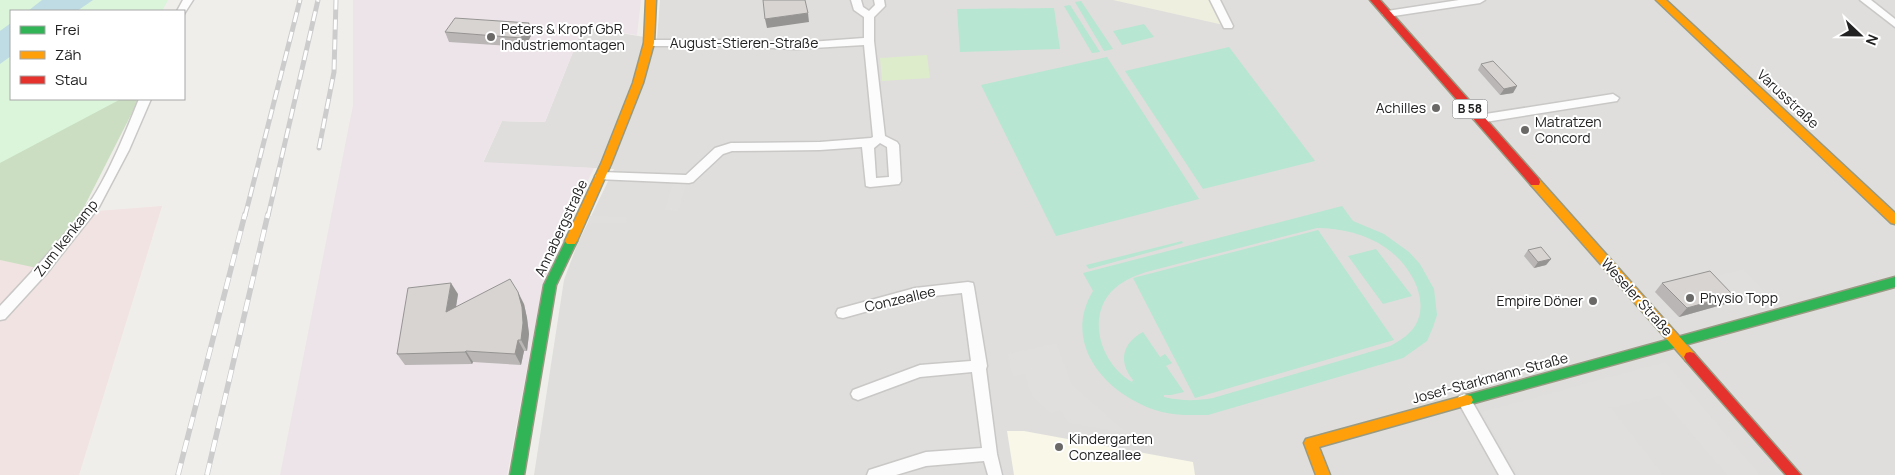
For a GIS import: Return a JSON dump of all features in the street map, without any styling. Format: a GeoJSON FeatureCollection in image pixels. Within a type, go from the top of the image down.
{"type":"FeatureCollection","features":[{"type":"Feature","properties":{"kind":"street","name":"Annabergstraße"},"geometry":{"type":"LineString","coordinates":[[517,475],[550,285],[601,176],[638,83],[649,43],[651,0]]}},
{"type":"Feature","properties":{"kind":"street"},"geometry":{"type":"LineString","coordinates":[[856,0],[858,8],[869,16]]}},
{"type":"Feature","properties":{"kind":"street"},"geometry":{"type":"LineString","coordinates":[[601,176],[689,179],[720,151],[731,147],[820,146],[876,140],[869,16],[880,6],[879,0]]}},
{"type":"Feature","properties":{"kind":"street"},"geometry":{"type":"LineString","coordinates":[[1215,0],[1228,26]]}},
{"type":"Feature","properties":{"kind":"street","name":"Weseler Straße"},"geometry":{"type":"LineString","coordinates":[[1375,0],[1794,475]]}},
{"type":"Feature","properties":{"kind":"street"},"geometry":{"type":"LineString","coordinates":[[1387,14],[1480,0]]}},
{"type":"Feature","properties":{"kind":"street","name":"Varusstraße"},"geometry":{"type":"LineString","coordinates":[[1661,0],[1895,220]]}},
{"type":"Feature","properties":{"kind":"street"},"geometry":{"type":"LineString","coordinates":[[1865,0],[1895,24]]}},
{"type":"Feature","properties":{"kind":"street","name":"August-Stieren-Straße"},"geometry":{"type":"LineString","coordinates":[[649,43],[724,43],[796,46],[869,41]]}},
{"type":"Feature","properties":{"kind":"street"},"geometry":{"type":"LineString","coordinates":[[1479,119],[1614,98]]}},
{"type":"Feature","properties":{"kind":"street","name":"Zum Ikenkamp"},"geometry":{"type":"LineString","coordinates":[[0,315],[42,269],[95,204],[123,150],[145,100]]}},
{"type":"Feature","properties":{"kind":"street","name":"Josef-Starkmann-Straße"},"geometry":{"type":"LineString","coordinates":[[1323,475],[1311,443],[1895,282]]}},
{"type":"Feature","properties":{"kind":"street","name":"Conzeallee"},"geometry":{"type":"LineString","coordinates":[[843,313],[915,293],[968,287],[980,366],[990,454],[995,475]]}},
{"type":"Feature","properties":{"kind":"street"},"geometry":{"type":"LineString","coordinates":[[858,394],[920,370],[980,366]]}},
{"type":"Feature","properties":{"kind":"street"},"geometry":{"type":"LineString","coordinates":[[1464,400],[1507,475]]}},
{"type":"Feature","properties":{"kind":"street"},"geometry":{"type":"LineString","coordinates":[[874,475],[926,458],[990,454]]}},
{"type":"Feature","properties":{"kind":"shaded area"},"geometry":{"type":"Polygon","coordinates":[[[353,0],[641,0],[637,35],[583,27],[545,122],[502,121],[483,162],[594,168],[572,214],[542,288],[507,475],[280,475],[353,105],[353,0]]]}},
{"type":"Feature","properties":{"kind":"shaded area"},"geometry":{"type":"Polygon","coordinates":[[[660,0],[1895,0],[1895,475],[534,475],[564,280],[577,245],[614,169],[483,163],[502,121],[545,122],[583,27],[657,39],[660,0]]]}},
{"type":"Feature","properties":{"kind":"shaded area"},"geometry":{"type":"Polygon","coordinates":[[[674,181],[687,181],[678,211],[665,210],[674,181]]]}},
{"type":"Feature","properties":{"kind":"shaded area"},"geometry":{"type":"Polygon","coordinates":[[[162,206],[79,475],[0,475],[0,260],[52,270],[97,211],[162,206]]]}},
{"type":"Feature","properties":{"kind":"shaded area"},"geometry":{"type":"Polygon","coordinates":[[[590,216],[628,217],[626,223],[588,223],[590,216]]]}},
{"type":"Feature","properties":{"kind":"shaded area","name":"Physio Topp"},"geometry":{"type":"Polygon","coordinates":[[[1744,269],[1771,298],[1729,308],[1702,280],[1744,269]]]}},
{"type":"Feature","properties":{"kind":"shaded area"},"geometry":{"type":"Polygon","coordinates":[[[1056,343],[1072,385],[1127,433],[1069,423],[1060,410],[1051,413],[1032,396],[1025,374],[1013,376],[1008,354],[1056,343]]]}},
{"type":"Feature","properties":{"kind":"shaded area"},"geometry":{"type":"Polygon","coordinates":[[[1665,362],[1760,475],[1727,475],[1660,396],[1611,408],[1663,475],[1519,475],[1482,412],[1665,362]]]}},
{"type":"Feature","properties":{"kind":"shaded area","name":"Kindergarten Conzeallee"},"geometry":{"type":"Polygon","coordinates":[[[1007,431],[1024,431],[1193,462],[1195,475],[1014,475],[1007,431]]]}},
{"type":"Feature","properties":{"kind":"green space"},"geometry":{"type":"Polygon","coordinates":[[[0,0],[168,0],[163,10],[10,10],[10,100],[119,100],[0,163],[0,0]]]}},
{"type":"Feature","properties":{"kind":"green space"},"geometry":{"type":"Polygon","coordinates":[[[1113,0],[1215,0],[1228,26],[1113,0]]]}},
{"type":"Feature","properties":{"kind":"green space"},"geometry":{"type":"Polygon","coordinates":[[[1081,1],[1113,49],[1104,51],[1075,2],[1081,1]]]}},
{"type":"Feature","properties":{"kind":"green space"},"geometry":{"type":"Polygon","coordinates":[[[1070,5],[1100,52],[1092,53],[1064,6],[1070,5]]]}},
{"type":"Feature","properties":{"kind":"green space"},"geometry":{"type":"Polygon","coordinates":[[[1054,8],[1060,49],[960,52],[957,9],[1054,8]]]}},
{"type":"Feature","properties":{"kind":"green space"},"geometry":{"type":"Polygon","coordinates":[[[1144,24],[1154,37],[1122,45],[1113,31],[1144,24]]]}},
{"type":"Feature","properties":{"kind":"green space"},"geometry":{"type":"Polygon","coordinates":[[[1229,47],[1315,161],[1203,189],[1125,71],[1229,47]]]}},
{"type":"Feature","properties":{"kind":"green space"},"geometry":{"type":"Polygon","coordinates":[[[927,55],[930,78],[882,81],[880,58],[927,55]]]}},
{"type":"Feature","properties":{"kind":"green space"},"geometry":{"type":"Polygon","coordinates":[[[1107,57],[1199,199],[1056,236],[981,85],[1107,57]]]}},
{"type":"Feature","properties":{"kind":"green space"},"geometry":{"type":"Polygon","coordinates":[[[111,100],[138,100],[82,211],[37,268],[0,260],[0,159],[111,100]]]}},
{"type":"Feature","properties":{"kind":"green space"},"geometry":{"type":"Polygon","coordinates":[[[1342,206],[1353,221],[1384,234],[1409,252],[1420,264],[1434,289],[1437,315],[1427,341],[1403,358],[1208,415],[1173,414],[1142,405],[1124,395],[1108,382],[1095,367],[1086,349],[1082,331],[1084,311],[1093,291],[1083,273],[1342,206]],[[1317,228],[1146,272],[1125,281],[1111,292],[1101,308],[1099,332],[1107,355],[1122,375],[1132,382],[1133,380],[1125,366],[1124,353],[1130,342],[1143,332],[1160,357],[1165,354],[1172,363],[1166,366],[1184,392],[1164,395],[1164,397],[1195,400],[1213,398],[1390,346],[1402,339],[1416,325],[1420,310],[1418,289],[1408,270],[1394,254],[1378,243],[1353,233],[1317,228]]]}},
{"type":"Feature","properties":{"kind":"green space"},"geometry":{"type":"Polygon","coordinates":[[[1318,230],[1394,340],[1195,398],[1133,278],[1318,230]]]}},
{"type":"Feature","properties":{"kind":"green space"},"geometry":{"type":"Polygon","coordinates":[[[1182,241],[1183,243],[1089,269],[1086,265],[1182,241]]]}},
{"type":"Feature","properties":{"kind":"green space"},"geometry":{"type":"Polygon","coordinates":[[[1376,249],[1412,296],[1383,304],[1348,256],[1376,249]]]}},
{"type":"Feature","properties":{"kind":"water"},"geometry":{"type":"Polygon","coordinates":[[[42,0],[93,0],[78,10],[29,10],[42,0]]]}},
{"type":"Feature","properties":{"kind":"water"},"geometry":{"type":"Polygon","coordinates":[[[10,24],[10,57],[0,64],[0,31],[10,24]]]}},
{"type":"Feature","properties":{"kind":"building"},"geometry":{"type":"Polygon","coordinates":[[[763,0],[805,0],[808,13],[765,19],[763,0]]]}},
{"type":"Feature","properties":{"kind":"building"},"geometry":{"type":"Polygon","coordinates":[[[455,18],[529,23],[521,38],[445,32],[455,18]]]}},
{"type":"Feature","properties":{"kind":"building"},"geometry":{"type":"Polygon","coordinates":[[[1493,61],[1517,86],[1504,89],[1481,64],[1493,61]]]}},
{"type":"Feature","properties":{"kind":"building"},"geometry":{"type":"Polygon","coordinates":[[[1541,247],[1551,259],[1538,262],[1528,250],[1541,247]]]}},
{"type":"Feature","properties":{"kind":"building"},"geometry":{"type":"Polygon","coordinates":[[[1710,271],[1733,295],[1687,308],[1662,283],[1710,271]]]}},
{"type":"Feature","properties":{"kind":"building"},"geometry":{"type":"Polygon","coordinates":[[[510,279],[518,292],[522,307],[521,340],[518,340],[515,354],[466,351],[397,354],[408,288],[451,283],[446,312],[510,279]]]}},
{"type":"Feature","properties":{"kind":"railway"},"geometry":{"type":"LineString","coordinates":[[245,216],[300,0]]}},
{"type":"Feature","properties":{"kind":"railway"},"geometry":{"type":"LineString","coordinates":[[268,216],[318,0]]}},
{"type":"Feature","properties":{"kind":"railway"},"geometry":{"type":"LineString","coordinates":[[319,148],[334,72],[336,0]]}},
{"type":"Feature","properties":{"kind":"railway"},"geometry":{"type":"LineString","coordinates":[[178,475],[245,214]]}},
{"type":"Feature","properties":{"kind":"railway"},"geometry":{"type":"LineString","coordinates":[[207,475],[268,214]]}},
{"type":"Feature","properties":{"kind":"traffic: fast"},"geometry":{"type":"LineString","coordinates":[[517,475],[550,285],[571,241]]}},
{"type":"Feature","properties":{"kind":"traffic: fast"},"geometry":{"type":"LineString","coordinates":[[1467,400],[1895,282]]}},
{"type":"Feature","properties":{"kind":"traffic: slow"},"geometry":{"type":"LineString","coordinates":[[571,241],[606,164],[638,83],[649,43],[651,0]]}},
{"type":"Feature","properties":{"kind":"traffic: slow"},"geometry":{"type":"LineString","coordinates":[[1661,0],[1895,220]]}},
{"type":"Feature","properties":{"kind":"traffic: slow"},"geometry":{"type":"LineString","coordinates":[[1535,182],[1690,357]]}},
{"type":"Feature","properties":{"kind":"traffic: slow"},"geometry":{"type":"LineString","coordinates":[[1323,475],[1311,443],[1467,400]]}},
{"type":"Feature","properties":{"kind":"traffic: jam"},"geometry":{"type":"LineString","coordinates":[[1375,0],[1535,182]]}},
{"type":"Feature","properties":{"kind":"traffic: jam"},"geometry":{"type":"LineString","coordinates":[[1690,357],[1794,475]]}},
{"type":"Feature","properties":{"kind":"place","name":"Peters & Kropf GbR Industriemontagen"},"geometry":{"type":"Point","coordinates":[491,37]}},
{"type":"Feature","properties":{"kind":"place","name":"Achilles"},"geometry":{"type":"Point","coordinates":[1436,108]}},
{"type":"Feature","properties":{"kind":"place","name":"Matratzen Concord"},"geometry":{"type":"Point","coordinates":[1525,130]}},
{"type":"Feature","properties":{"kind":"place","name":"Physio Topp"},"geometry":{"type":"Point","coordinates":[1690,298]}},
{"type":"Feature","properties":{"kind":"place","name":"Empire Döner"},"geometry":{"type":"Point","coordinates":[1593,301]}},
{"type":"Feature","properties":{"kind":"place","name":"Kindergarten Conzeallee"},"geometry":{"type":"Point","coordinates":[1059,447]}}]}
